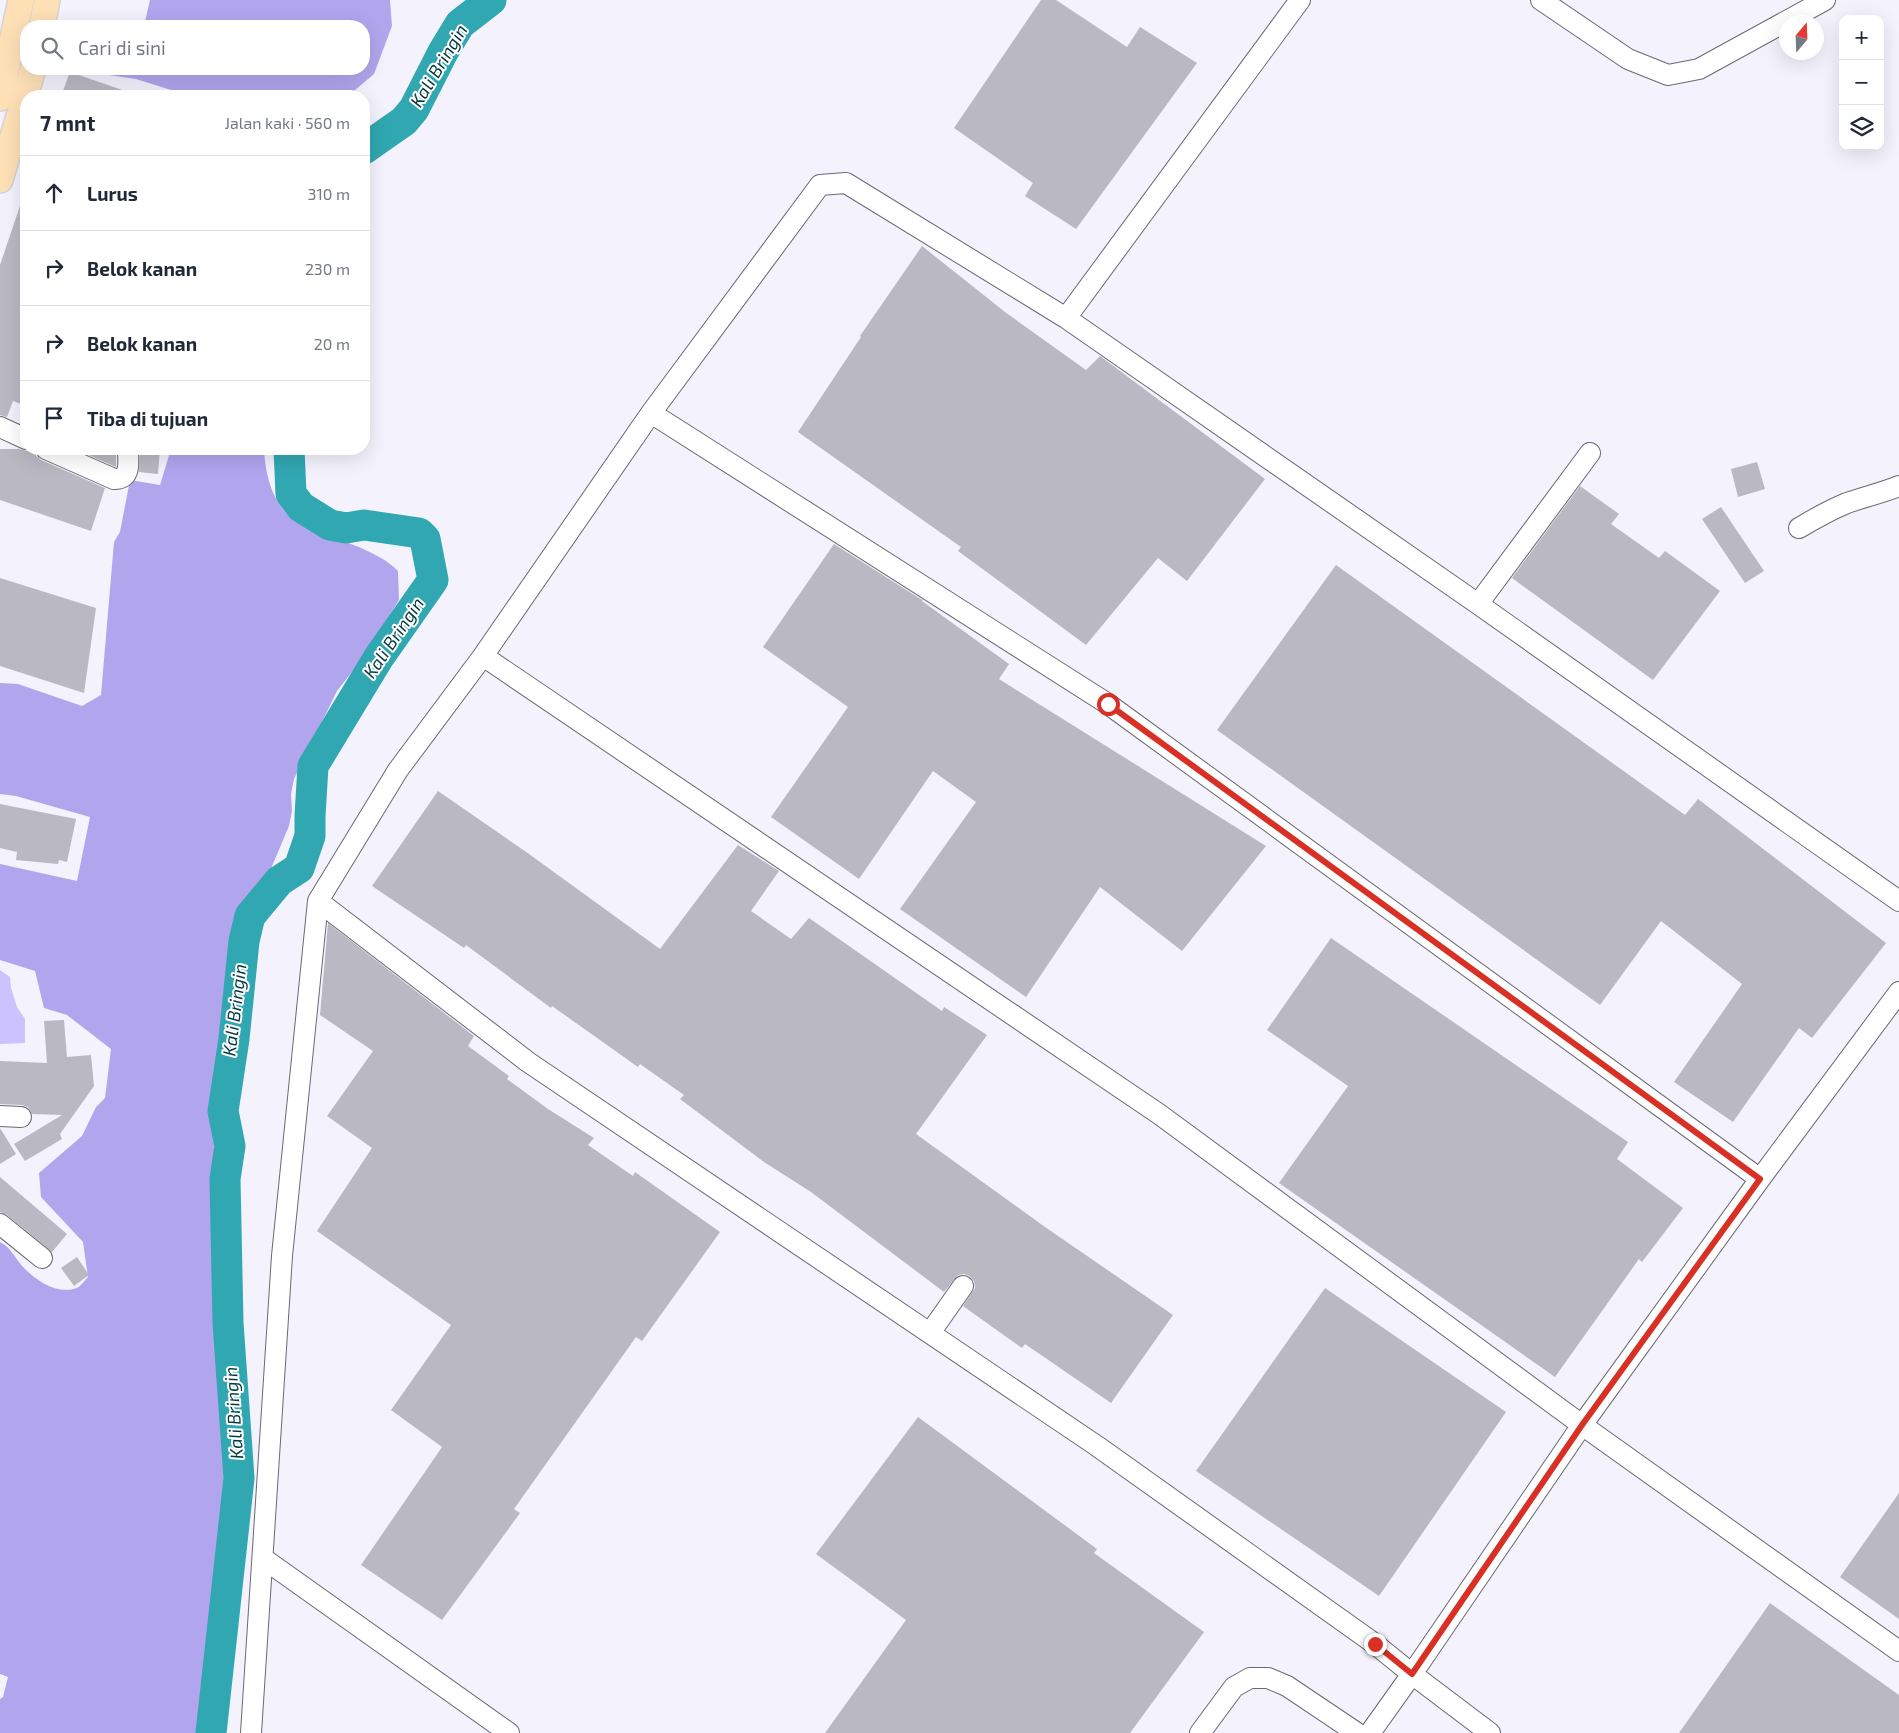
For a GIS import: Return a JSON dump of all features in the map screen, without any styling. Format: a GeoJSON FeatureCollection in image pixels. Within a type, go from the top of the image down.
{"type":"FeatureCollection","features":[{"type":"Feature","properties":{"kind":"main road"},"geometry":{"type":"LineString","coordinates":[[0,98],[21,0]]}},
{"type":"Feature","properties":{"kind":"main road"},"geometry":{"type":"LineString","coordinates":[[43,20],[47,0]]}},
{"type":"Feature","properties":{"kind":"main road"},"geometry":{"type":"LineString","coordinates":[[29,90],[32,75]]}},
{"type":"Feature","properties":{"kind":"main road"},"geometry":{"type":"LineString","coordinates":[[0,180],[19,149]]}},
{"type":"Feature","properties":{"kind":"street"},"geometry":{"type":"LineString","coordinates":[[1066,318],[1300,0]]}},
{"type":"Feature","properties":{"kind":"street"},"geometry":{"type":"LineString","coordinates":[[1541,0],[1628,59],[1668,75],[1699,69],[1826,0]]}},
{"type":"Feature","properties":{"kind":"street"},"geometry":{"type":"LineString","coordinates":[[251,1733],[264,1559],[282,1256],[318,901],[398,770],[483,656],[651,413],[820,184],[846,183],[1066,318],[1478,604],[1899,901]]}},
{"type":"Feature","properties":{"kind":"street"},"geometry":{"type":"LineString","coordinates":[[651,413],[1108,704],[1760,1179]]}},
{"type":"Feature","properties":{"kind":"street"},"geometry":{"type":"LineString","coordinates":[[0,427],[20,436]]}},
{"type":"Feature","properties":{"kind":"street"},"geometry":{"type":"LineString","coordinates":[[1478,604],[1590,453]]}},
{"type":"Feature","properties":{"kind":"street"},"geometry":{"type":"LineString","coordinates":[[60,455],[114,479],[125,477],[128,469],[128,455]]}},
{"type":"Feature","properties":{"kind":"street"},"geometry":{"type":"LineString","coordinates":[[1798,528],[1848,503],[1880,494],[1899,486]]}},
{"type":"Feature","properties":{"kind":"street"},"geometry":{"type":"LineString","coordinates":[[483,656],[1159,1114],[1582,1425],[1899,1651]]}},
{"type":"Feature","properties":{"kind":"street"},"geometry":{"type":"LineString","coordinates":[[318,901],[528,1062],[1097,1446],[1375,1644],[1490,1733]]}},
{"type":"Feature","properties":{"kind":"street"},"geometry":{"type":"LineString","coordinates":[[1370,1733],[1582,1425],[1760,1179],[1899,992]]}},
{"type":"Feature","properties":{"kind":"street"},"geometry":{"type":"LineString","coordinates":[[0,1116],[21,1117]]}},
{"type":"Feature","properties":{"kind":"street"},"geometry":{"type":"LineString","coordinates":[[0,1224],[42,1258]]}},
{"type":"Feature","properties":{"kind":"street"},"geometry":{"type":"LineString","coordinates":[[930,1333],[963,1286]]}},
{"type":"Feature","properties":{"kind":"street"},"geometry":{"type":"LineString","coordinates":[[264,1559],[509,1733]]}},
{"type":"Feature","properties":{"kind":"street"},"geometry":{"type":"LineString","coordinates":[[1200,1733],[1234,1687],[1250,1678],[1268,1678],[1287,1686],[1358,1733]]}},
{"type":"Feature","properties":{"kind":"shaded area"},"geometry":{"type":"Polygon","coordinates":[[[150,0],[390,0],[392,26],[374,74],[355,90],[171,90],[136,79],[109,75],[370,75],[370,20],[145,20],[150,0]]]}},
{"type":"Feature","properties":{"kind":"shaded area"},"geometry":{"type":"Polygon","coordinates":[[[169,455],[265,455],[269,483],[276,499],[286,513],[309,527],[359,547],[389,563],[398,571],[399,600],[362,659],[337,691],[294,779],[289,826],[267,878],[244,901],[233,922],[229,962],[228,1033],[215,1125],[213,1253],[222,1329],[226,1448],[219,1538],[217,1639],[198,1733],[0,1733],[0,1699],[3,1697],[8,1677],[0,1674],[0,1242],[8,1247],[29,1273],[41,1282],[55,1288],[70,1290],[77,1288],[88,1277],[83,1242],[41,1197],[39,1173],[82,1136],[96,1107],[105,1098],[111,1049],[67,1015],[44,1008],[35,971],[0,960],[0,864],[77,881],[90,817],[16,796],[0,794],[0,683],[18,684],[82,706],[101,695],[114,542],[120,532],[130,480],[160,485],[169,455]]]}},
{"type":"Feature","properties":{"kind":"shaded area"},"geometry":{"type":"Polygon","coordinates":[[[0,970],[10,977],[11,988],[17,1007],[25,1019],[25,1043],[0,1044],[0,970]]]}},
{"type":"Feature","properties":{"kind":"building"},"geometry":{"type":"Polygon","coordinates":[[[1041,0],[1056,0],[1127,47],[1140,27],[1197,63],[1076,229],[1025,196],[1033,183],[954,128],[1041,0]]]}},
{"type":"Feature","properties":{"kind":"building"},"geometry":{"type":"Polygon","coordinates":[[[69,75],[79,75],[122,90],[63,90],[69,75]]]}},
{"type":"Feature","properties":{"kind":"building"},"geometry":{"type":"Polygon","coordinates":[[[20,206],[20,404],[13,401],[7,417],[0,415],[0,265],[20,206]]]}},
{"type":"Feature","properties":{"kind":"building"},"geometry":{"type":"Polygon","coordinates":[[[922,246],[1005,312],[1086,370],[1100,356],[1265,479],[1187,581],[1158,558],[1086,645],[958,551],[961,547],[798,432],[860,336],[922,246]]]}},
{"type":"Feature","properties":{"kind":"building"},"geometry":{"type":"Polygon","coordinates":[[[0,449],[19,449],[20,455],[36,455],[41,460],[105,488],[91,531],[0,500],[0,449]]]}},
{"type":"Feature","properties":{"kind":"building"},"geometry":{"type":"Polygon","coordinates":[[[89,455],[116,455],[116,467],[89,455]]]}},
{"type":"Feature","properties":{"kind":"building"},"geometry":{"type":"Polygon","coordinates":[[[140,455],[160,455],[158,474],[139,472],[140,455]]]}},
{"type":"Feature","properties":{"kind":"building"},"geometry":{"type":"Polygon","coordinates":[[[1757,462],[1765,489],[1738,497],[1731,469],[1757,462]]]}},
{"type":"Feature","properties":{"kind":"building"},"geometry":{"type":"Polygon","coordinates":[[[1580,486],[1619,514],[1611,524],[1659,558],[1665,551],[1720,591],[1653,680],[1512,578],[1580,486]]]}},
{"type":"Feature","properties":{"kind":"building"},"geometry":{"type":"Polygon","coordinates":[[[1721,507],[1764,571],[1745,583],[1702,519],[1721,507]]]}},
{"type":"Feature","properties":{"kind":"building"},"geometry":{"type":"Polygon","coordinates":[[[834,544],[923,600],[1009,664],[999,679],[1266,846],[1182,951],[1100,887],[1026,997],[900,909],[976,802],[933,771],[859,879],[771,817],[848,707],[763,647],[834,544]]]}},
{"type":"Feature","properties":{"kind":"building"},"geometry":{"type":"Polygon","coordinates":[[[1336,565],[1685,815],[1698,799],[1886,943],[1812,1038],[1799,1028],[1733,1122],[1674,1082],[1742,984],[1661,921],[1600,1005],[1217,730],[1336,565]]]}},
{"type":"Feature","properties":{"kind":"building"},"geometry":{"type":"Polygon","coordinates":[[[0,578],[96,608],[84,693],[0,666],[0,578]]]}},
{"type":"Feature","properties":{"kind":"building"},"geometry":{"type":"Polygon","coordinates":[[[438,791],[660,949],[738,845],[779,871],[751,911],[791,939],[809,918],[942,1011],[944,1007],[987,1035],[916,1134],[1045,1227],[1173,1315],[1111,1403],[1025,1344],[1022,1348],[963,1306],[975,1288],[974,1281],[969,1276],[964,1274],[958,1275],[944,1292],[811,1192],[764,1162],[680,1099],[684,1095],[640,1064],[638,1067],[552,1006],[551,1008],[466,945],[464,948],[372,886],[438,791]]]}},
{"type":"Feature","properties":{"kind":"building"},"geometry":{"type":"Polygon","coordinates":[[[0,804],[76,819],[67,862],[59,860],[58,864],[16,860],[17,852],[0,848],[0,804]]]}},
{"type":"Feature","properties":{"kind":"building"},"geometry":{"type":"Polygon","coordinates":[[[328,923],[474,1036],[468,1046],[509,1076],[507,1079],[548,1109],[594,1138],[588,1145],[633,1176],[635,1172],[720,1232],[642,1341],[636,1337],[514,1509],[520,1513],[442,1620],[361,1565],[442,1447],[391,1410],[451,1325],[317,1231],[372,1148],[327,1116],[373,1051],[320,1015],[328,923]]]}},
{"type":"Feature","properties":{"kind":"building"},"geometry":{"type":"Polygon","coordinates":[[[1331,938],[1628,1142],[1617,1159],[1683,1208],[1642,1262],[1639,1259],[1555,1377],[1279,1183],[1348,1086],[1267,1030],[1331,938]]]}},
{"type":"Feature","properties":{"kind":"building"},"geometry":{"type":"Polygon","coordinates":[[[64,1020],[67,1057],[91,1055],[94,1086],[60,1134],[62,1139],[25,1161],[14,1144],[62,1115],[32,1114],[28,1107],[22,1105],[0,1104],[0,1061],[47,1063],[44,1021],[64,1020]]]}},
{"type":"Feature","properties":{"kind":"building"},"geometry":{"type":"Polygon","coordinates":[[[0,1128],[16,1154],[0,1164],[0,1128]]]}},
{"type":"Feature","properties":{"kind":"building"},"geometry":{"type":"Polygon","coordinates":[[[0,1177],[67,1234],[52,1252],[7,1215],[0,1212],[0,1177]]]}},
{"type":"Feature","properties":{"kind":"building"},"geometry":{"type":"Polygon","coordinates":[[[77,1257],[89,1275],[74,1286],[61,1268],[77,1257]]]}},
{"type":"Feature","properties":{"kind":"building"},"geometry":{"type":"Polygon","coordinates":[[[1325,1288],[1506,1412],[1379,1596],[1196,1471],[1325,1288]]]}},
{"type":"Feature","properties":{"kind":"building"},"geometry":{"type":"Polygon","coordinates":[[[918,1417],[1097,1549],[1094,1553],[1204,1632],[1130,1733],[825,1733],[906,1620],[816,1554],[918,1417]]]}},
{"type":"Feature","properties":{"kind":"building"},"geometry":{"type":"Polygon","coordinates":[[[1899,1493],[1899,1619],[1840,1577],[1899,1493]]]}},
{"type":"Feature","properties":{"kind":"building"},"geometry":{"type":"Polygon","coordinates":[[[1770,1603],[1899,1695],[1899,1733],[1679,1733],[1770,1603]]]}},
{"type":"Feature","properties":{"kind":"waterway","name":"Kali Bringin"},"geometry":{"type":"LineString","coordinates":[[370,145],[404,121],[414,109],[443,52],[460,24],[491,0]]}},
{"type":"Feature","properties":{"kind":"waterway","name":"Kali Bringin"},"geometry":{"type":"LineString","coordinates":[[211,1733],[239,1478],[228,1323],[225,1179],[230,1146],[223,1111],[234,1039],[244,941],[250,916],[279,881],[299,868],[310,836],[313,766],[379,657],[433,580],[425,539],[419,533],[364,525],[346,528],[330,525],[301,507],[291,494],[289,455]]}},
{"type":"Feature","properties":{"kind":"route"},"geometry":{"type":"LineString","coordinates":[[1108,704],[1760,1179],[1582,1425],[1412,1674],[1375,1644]]}}]}
